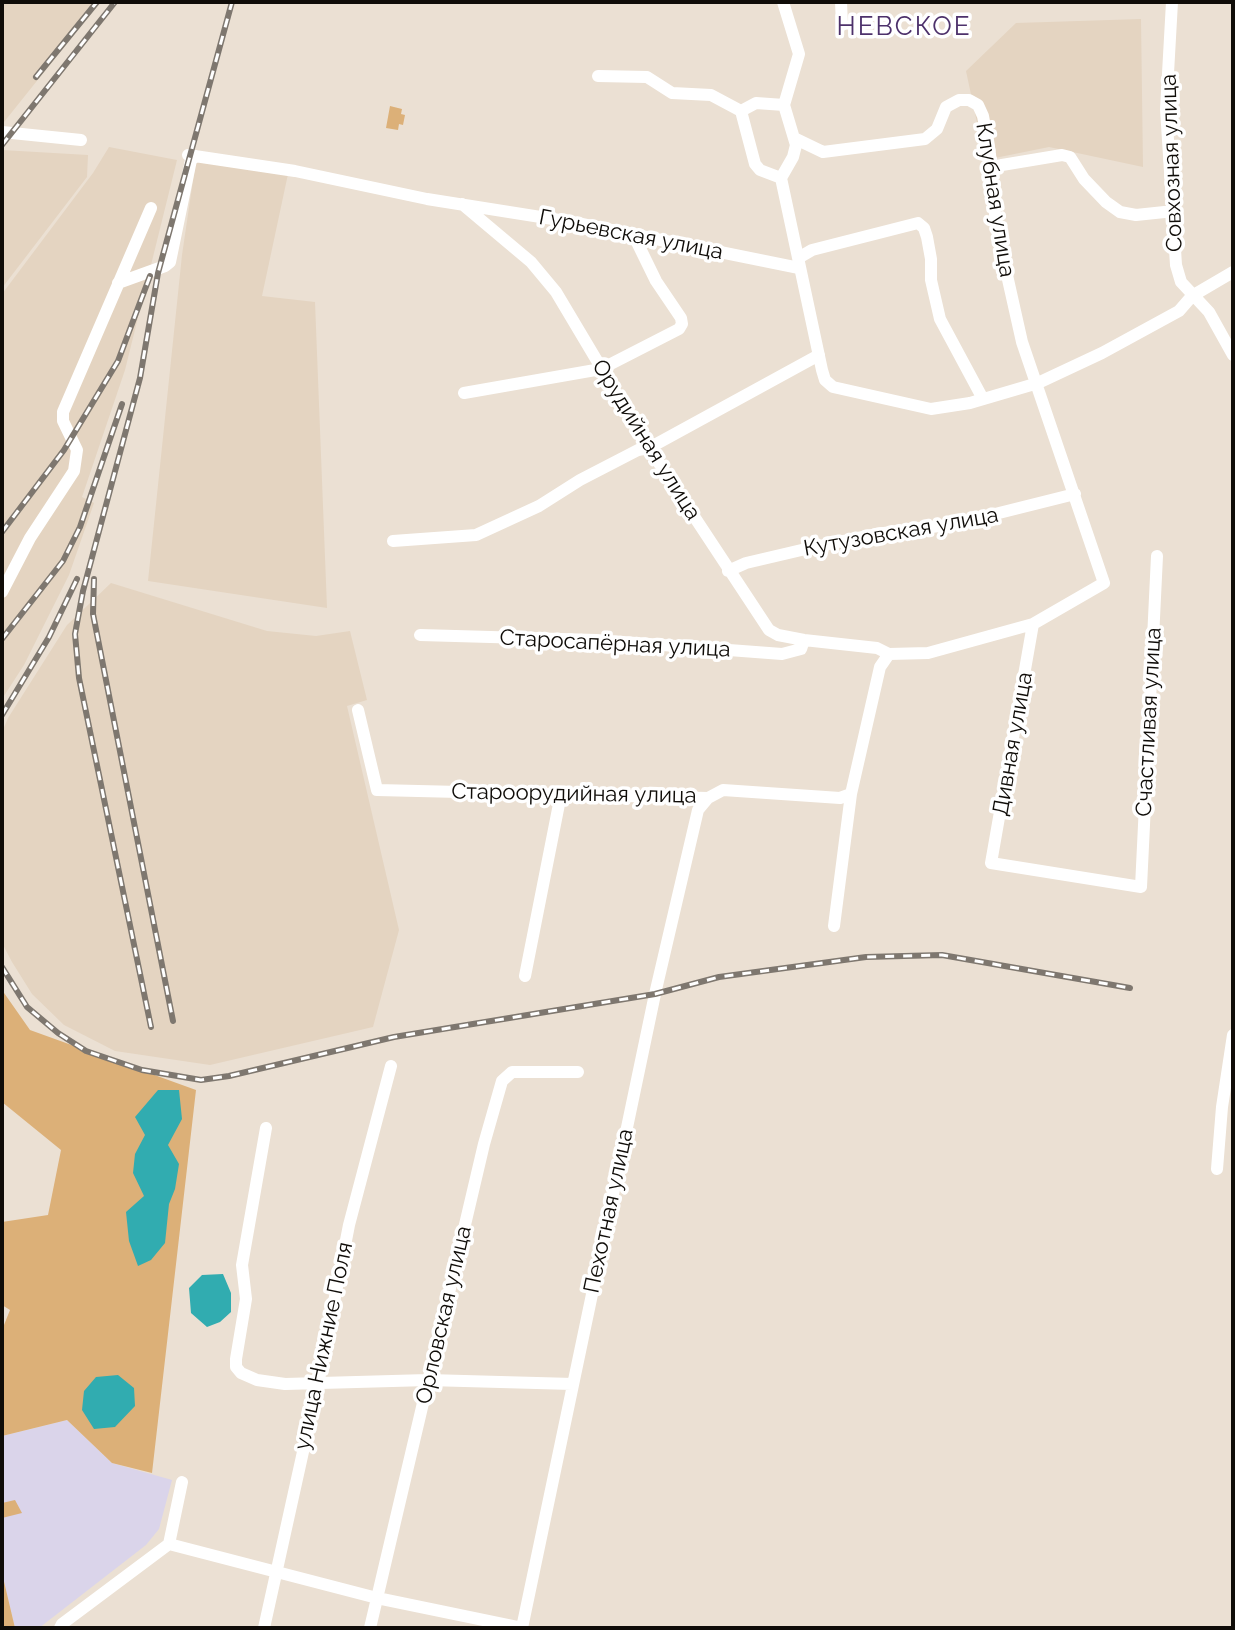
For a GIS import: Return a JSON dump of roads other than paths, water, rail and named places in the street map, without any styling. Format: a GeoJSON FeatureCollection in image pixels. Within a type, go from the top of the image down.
{"type":"FeatureCollection","features":[{"type":"Feature","properties":{"kind":"street"},"geometry":{"type":"LineString","coordinates":[[783,2],[799,54],[784,105],[796,139],[793,157],[781,178],[825,380],[833,387],[931,409],[983,399],[1038,383],[1102,353],[1179,311],[1192,296],[1233,272]]}},
{"type":"Feature","properties":{"kind":"street"},"geometry":{"type":"LineString","coordinates":[[841,2],[842,25]]}},
{"type":"Feature","properties":{"kind":"street","name":"Совхозная улица"},"geometry":{"type":"LineString","coordinates":[[1172,2],[1166,109],[1176,265],[1181,282],[1209,312],[1233,355]]}},
{"type":"Feature","properties":{"kind":"street"},"geometry":{"type":"LineString","coordinates":[[598,76],[647,77],[672,93],[711,95],[741,111],[755,164],[760,170],[781,178]]}},
{"type":"Feature","properties":{"kind":"street","name":"Клубная улица"},"geometry":{"type":"LineString","coordinates":[[796,139],[823,152],[925,139],[937,129],[946,107],[959,100],[969,100],[978,105],[983,116],[996,226],[1022,342],[1104,583]]}},
{"type":"Feature","properties":{"kind":"street"},"geometry":{"type":"LineString","coordinates":[[741,111],[756,103],[784,105]]}},
{"type":"Feature","properties":{"kind":"street"},"geometry":{"type":"LineString","coordinates":[[2,132],[81,140]]}},
{"type":"Feature","properties":{"kind":"street"},"geometry":{"type":"LineString","coordinates":[[990,167],[1062,155],[1070,157],[1084,179],[1120,212],[1136,215],[1174,211]]}},
{"type":"Feature","properties":{"kind":"street","name":"Орудийная улица"},"geometry":{"type":"LineString","coordinates":[[118,283],[170,262],[192,156],[295,171],[462,204],[531,262],[556,292],[649,448],[769,630],[804,640],[877,648],[889,654],[928,653],[1033,624],[1104,583]]}},
{"type":"Feature","properties":{"kind":"street","name":"Гурьевская улица"},"geometry":{"type":"LineString","coordinates":[[462,204],[799,262]]}},
{"type":"Feature","properties":{"kind":"street"},"geometry":{"type":"LineString","coordinates":[[2,592],[30,538],[74,471],[77,450],[63,421],[63,412],[151,208]]}},
{"type":"Feature","properties":{"kind":"street"},"geometry":{"type":"LineString","coordinates":[[799,262],[812,250],[918,223],[927,237],[931,280],[940,319],[983,399]]}},
{"type":"Feature","properties":{"kind":"street"},"geometry":{"type":"LineString","coordinates":[[464,393],[601,369],[679,329],[681,318],[656,281],[633,234]]}},
{"type":"Feature","properties":{"kind":"street"},"geometry":{"type":"LineString","coordinates":[[393,541],[476,535],[539,506],[580,480],[638,450],[649,448],[819,355]]}},
{"type":"Feature","properties":{"kind":"street","name":"Кутузовская улица"},"geometry":{"type":"LineString","coordinates":[[728,571],[746,563],[797,551],[876,534],[968,521],[1075,494]]}},
{"type":"Feature","properties":{"kind":"street","name":"Счастливая улица"},"geometry":{"type":"LineString","coordinates":[[991,863],[1141,887],[1157,556]]}},
{"type":"Feature","properties":{"kind":"street","name":"Дивная улица"},"geometry":{"type":"LineString","coordinates":[[991,863],[1033,624]]}},
{"type":"Feature","properties":{"kind":"street","name":"Старосапёрная улица"},"geometry":{"type":"LineString","coordinates":[[420,635],[596,640],[782,654],[801,649],[804,640]]}},
{"type":"Feature","properties":{"kind":"street"},"geometry":{"type":"LineString","coordinates":[[834,926],[851,794],[880,667],[889,654]]}},
{"type":"Feature","properties":{"kind":"street","name":"Староорудийная улица"},"geometry":{"type":"LineString","coordinates":[[358,710],[377,790],[708,798],[723,790],[840,798],[851,794]]}},
{"type":"Feature","properties":{"kind":"street"},"geometry":{"type":"LineString","coordinates":[[525,976],[561,794]]}},
{"type":"Feature","properties":{"kind":"street","name":"Пехотная улица"},"geometry":{"type":"LineString","coordinates":[[522,1628],[655,994],[698,810],[708,798]]}},
{"type":"Feature","properties":{"kind":"street"},"geometry":{"type":"LineString","coordinates":[[1217,1169],[1233,1035]]}},
{"type":"Feature","properties":{"kind":"street","name":"улица Нижние Поля"},"geometry":{"type":"LineString","coordinates":[[264,1628],[318,1384],[349,1225],[391,1066]]}},
{"type":"Feature","properties":{"kind":"street","name":"Орловская улица"},"geometry":{"type":"LineString","coordinates":[[370,1628],[484,1144],[502,1081],[512,1072],[578,1072]]}},
{"type":"Feature","properties":{"kind":"street"},"geometry":{"type":"LineString","coordinates":[[266,1128],[242,1265],[246,1299],[236,1367],[241,1373],[257,1380],[285,1384],[428,1380],[573,1384]]}},
{"type":"Feature","properties":{"kind":"street"},"geometry":{"type":"LineString","coordinates":[[61,1626],[169,1544],[182,1482]]}},
{"type":"Feature","properties":{"kind":"street"},"geometry":{"type":"LineString","coordinates":[[169,1544],[377,1598],[522,1628]]}},
{"type":"Feature","properties":{"kind":"water"},"geometry":{"type":"Polygon","coordinates":[[[158,1090],[179,1090],[182,1119],[168,1145],[179,1164],[169,1204],[165,1243],[151,1260],[138,1266],[129,1241],[126,1212],[144,1196],[133,1173],[135,1154],[145,1135],[135,1117],[158,1090]]]}},
{"type":"Feature","properties":{"kind":"water"},"geometry":{"type":"Polygon","coordinates":[[[223,1274],[231,1293],[231,1312],[220,1322],[207,1327],[191,1313],[189,1288],[202,1275],[223,1274]]]}},
{"type":"Feature","properties":{"kind":"water"},"geometry":{"type":"Polygon","coordinates":[[[118,1375],[134,1388],[135,1406],[115,1427],[94,1429],[82,1410],[84,1391],[96,1377],[118,1375]]]}},
{"type":"Feature","properties":{"kind":"railway"},"geometry":{"type":"LineString","coordinates":[[36,77],[97,2]]}},
{"type":"Feature","properties":{"kind":"railway"},"geometry":{"type":"LineString","coordinates":[[2,145],[115,2]]}},
{"type":"Feature","properties":{"kind":"railway"},"geometry":{"type":"LineString","coordinates":[[151,1027],[79,678],[75,634],[83,591],[140,378],[158,273],[232,2]]}},
{"type":"Feature","properties":{"kind":"railway"},"geometry":{"type":"LineString","coordinates":[[2,532],[64,450],[118,361],[150,276]]}},
{"type":"Feature","properties":{"kind":"railway"},"geometry":{"type":"LineString","coordinates":[[2,639],[63,561],[80,527],[122,404]]}},
{"type":"Feature","properties":{"kind":"railway"},"geometry":{"type":"LineString","coordinates":[[2,715],[49,637],[77,579]]}},
{"type":"Feature","properties":{"kind":"railway"},"geometry":{"type":"LineString","coordinates":[[94,579],[93,614],[173,1021]]}},
{"type":"Feature","properties":{"kind":"railway"},"geometry":{"type":"LineString","coordinates":[[2,967],[27,1007],[86,1051],[142,1070],[201,1080],[394,1037],[655,994],[719,977],[866,957],[942,955],[1130,988]]}},
{"type":"Feature","properties":{"kind":"district","name":"НЕВСКОЕ"},"geometry":{"type":"Point","coordinates":[904,27]}}]}
